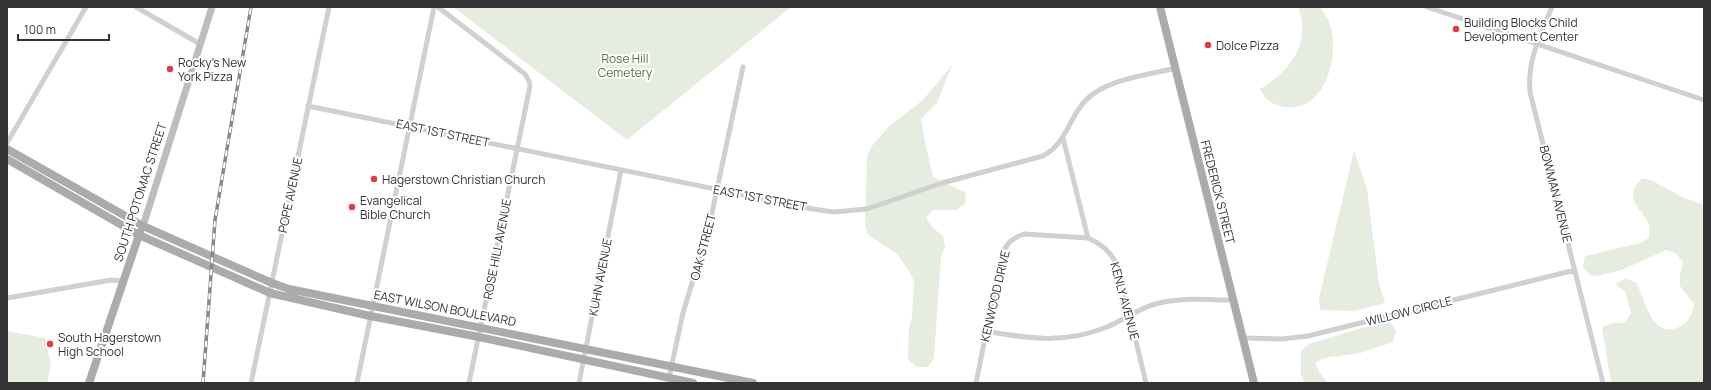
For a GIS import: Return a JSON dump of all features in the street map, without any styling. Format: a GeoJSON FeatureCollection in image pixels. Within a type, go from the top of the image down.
{"type":"FeatureCollection","features":[{"type":"Feature","properties":{"kind":"main road","name":"SOUTH POTOMAC STREET"},"geometry":{"type":"LineString","coordinates":[[89,383],[143,226],[212,7]]}},
{"type":"Feature","properties":{"kind":"main road","name":"FREDERICK STREET"},"geometry":{"type":"LineString","coordinates":[[1160,7],[1232,300],[1254,383]]}},
{"type":"Feature","properties":{"kind":"main road","name":"EAST WILSON BOULEVARD"},"geometry":{"type":"LineString","coordinates":[[7,149],[143,226],[272,283],[290,289],[753,383]]}},
{"type":"Feature","properties":{"kind":"main road","name":"EAST WILSON BOULEVARD"},"geometry":{"type":"LineString","coordinates":[[7,159],[139,235],[270,293],[370,316],[584,359],[693,383]]}},
{"type":"Feature","properties":{"kind":"street"},"geometry":{"type":"LineString","coordinates":[[7,143],[86,7]]}},
{"type":"Feature","properties":{"kind":"street"},"geometry":{"type":"LineString","coordinates":[[136,7],[200,44]]}},
{"type":"Feature","properties":{"kind":"street","name":"POPE AVENUE"},"geometry":{"type":"LineString","coordinates":[[252,383],[329,7]]}},
{"type":"Feature","properties":{"kind":"street"},"geometry":{"type":"LineString","coordinates":[[356,383],[434,7]]}},
{"type":"Feature","properties":{"kind":"street","name":"ROSE HILL AVENUE"},"geometry":{"type":"LineString","coordinates":[[438,7],[525,74],[529,81],[530,91],[469,383]]}},
{"type":"Feature","properties":{"kind":"street"},"geometry":{"type":"LineString","coordinates":[[1427,7],[1704,100]]}},
{"type":"Feature","properties":{"kind":"street","name":"BOWMAN AVENUE"},"geometry":{"type":"LineString","coordinates":[[1552,7],[1531,61],[1529,76],[1530,92],[1603,383]]}},
{"type":"Feature","properties":{"kind":"street","name":"OAK STREET"},"geometry":{"type":"LineString","coordinates":[[669,378],[683,313],[706,240],[742,67]]}},
{"type":"Feature","properties":{"kind":"street","name":"EAST 1ST STREET"},"geometry":{"type":"LineString","coordinates":[[308,106],[813,209],[834,212],[855,211],[880,205],[942,182],[1043,156],[1056,147],[1063,138],[1080,107],[1098,90],[1115,82],[1176,68]]}},
{"type":"Feature","properties":{"kind":"street"},"geometry":{"type":"LineString","coordinates":[[1063,138],[1088,238]]}},
{"type":"Feature","properties":{"kind":"street","name":"KUHN AVENUE"},"geometry":{"type":"LineString","coordinates":[[579,383],[621,170]]}},
{"type":"Feature","properties":{"kind":"street","name":"KENWOOD DRIVE"},"geometry":{"type":"LineString","coordinates":[[976,383],[1002,254],[1006,246],[1011,240],[1024,234],[1088,238]]}},
{"type":"Feature","properties":{"kind":"street","name":"KENLY AVENUE"},"geometry":{"type":"LineString","coordinates":[[1088,238],[1107,248],[1118,267],[1146,383]]}},
{"type":"Feature","properties":{"kind":"street","name":"WILLOW CIRCLE"},"geometry":{"type":"LineString","coordinates":[[1243,338],[1282,339],[1308,336],[1575,270]]}},
{"type":"Feature","properties":{"kind":"street"},"geometry":{"type":"LineString","coordinates":[[7,298],[111,280],[123,281]]}},
{"type":"Feature","properties":{"kind":"street"},"geometry":{"type":"LineString","coordinates":[[986,331],[1027,338],[1060,339],[1091,333],[1107,327],[1146,307],[1170,301],[1232,300]]}},
{"type":"Feature","properties":{"kind":"green space","name":"Rose Hill Cemetery"},"geometry":{"type":"Polygon","coordinates":[[[453,7],[791,7],[627,140],[453,7]]]}},
{"type":"Feature","properties":{"kind":"green space"},"geometry":{"type":"Polygon","coordinates":[[[1298,7],[1320,7],[1324,13],[1332,32],[1332,59],[1324,85],[1316,96],[1306,104],[1294,107],[1280,106],[1268,100],[1260,89],[1281,74],[1296,55],[1302,32],[1302,20],[1298,7]]]}},
{"type":"Feature","properties":{"kind":"green space"},"geometry":{"type":"Polygon","coordinates":[[[952,65],[937,103],[921,119],[933,177],[966,193],[965,204],[956,210],[933,210],[926,218],[933,228],[943,236],[945,247],[941,257],[934,358],[928,367],[917,367],[908,360],[909,328],[912,317],[914,281],[909,271],[896,253],[868,235],[865,224],[867,156],[872,146],[887,128],[923,100],[952,65]]]}},
{"type":"Feature","properties":{"kind":"green space"},"geometry":{"type":"Polygon","coordinates":[[[1354,151],[1367,189],[1379,284],[1385,303],[1354,311],[1320,310],[1319,298],[1354,151]]]}},
{"type":"Feature","properties":{"kind":"green space"},"geometry":{"type":"Polygon","coordinates":[[[1642,178],[1653,181],[1682,197],[1704,205],[1704,383],[1611,383],[1602,327],[1613,323],[1624,323],[1631,313],[1625,291],[1615,284],[1625,279],[1636,282],[1650,314],[1660,327],[1668,329],[1677,328],[1687,322],[1694,304],[1680,286],[1680,274],[1683,263],[1677,254],[1666,250],[1624,269],[1602,275],[1591,276],[1583,267],[1585,256],[1640,243],[1649,238],[1649,225],[1633,197],[1633,192],[1642,178]]]}},
{"type":"Feature","properties":{"kind":"green space"},"geometry":{"type":"Polygon","coordinates":[[[1389,320],[1396,331],[1393,342],[1360,353],[1324,358],[1315,363],[1320,373],[1328,383],[1305,383],[1301,375],[1301,351],[1309,344],[1389,320]]]}},
{"type":"Feature","properties":{"kind":"green space"},"geometry":{"type":"Polygon","coordinates":[[[7,331],[45,338],[51,365],[47,383],[7,383],[7,331]]]}},
{"type":"Feature","properties":{"kind":"railway"},"geometry":{"type":"LineString","coordinates":[[203,383],[215,220],[251,7]]}},
{"type":"Feature","properties":{"kind":"place","name":"Building Blocks Child Development Center"},"geometry":{"type":"Point","coordinates":[1456,29]}},
{"type":"Feature","properties":{"kind":"place","name":"Dolce Pizza"},"geometry":{"type":"Point","coordinates":[1208,45]}},
{"type":"Feature","properties":{"kind":"place","name":"Rocky's New York Pizza"},"geometry":{"type":"Point","coordinates":[170,69]}},
{"type":"Feature","properties":{"kind":"place","name":"Hagerstown Christian Church"},"geometry":{"type":"Point","coordinates":[374,179]}},
{"type":"Feature","properties":{"kind":"place","name":"Evangelical Bible Church"},"geometry":{"type":"Point","coordinates":[352,207]}},
{"type":"Feature","properties":{"kind":"place","name":"South Hagerstown High School"},"geometry":{"type":"Point","coordinates":[50,344]}}]}
